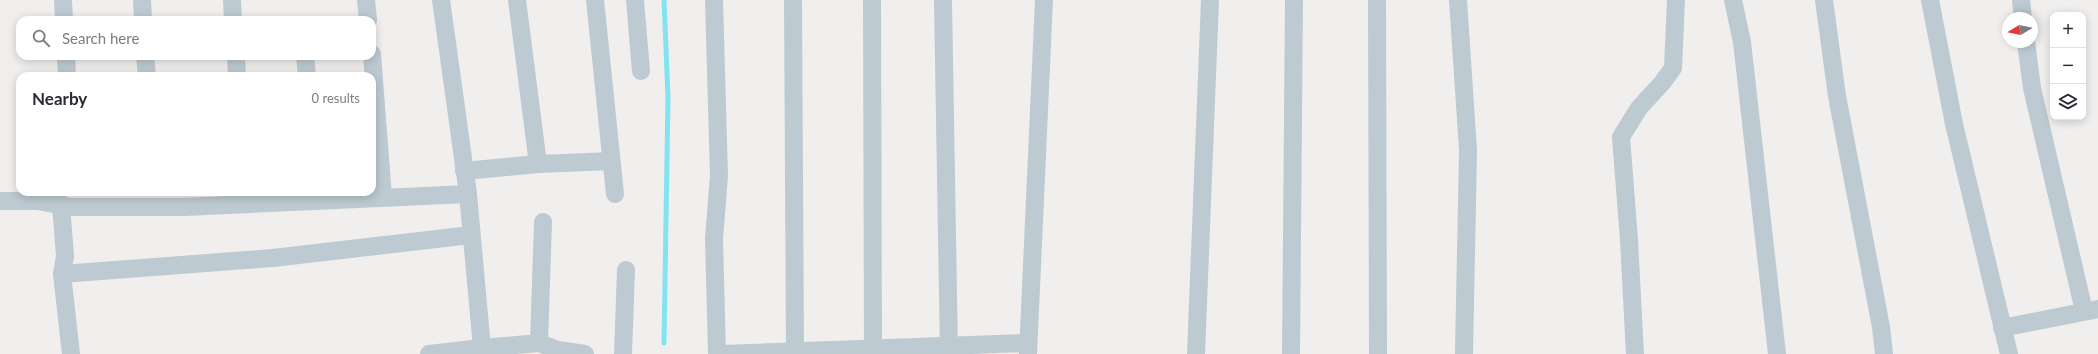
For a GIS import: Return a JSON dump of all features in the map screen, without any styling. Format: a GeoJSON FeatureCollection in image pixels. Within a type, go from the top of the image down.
{"type":"FeatureCollection","features":[{"type":"Feature","properties":{"kind":"street"},"geometry":{"type":"LineString","coordinates":[[63,0],[64,16]]}},
{"type":"Feature","properties":{"kind":"street"},"geometry":{"type":"LineString","coordinates":[[142,0],[143,16]]}},
{"type":"Feature","properties":{"kind":"street"},"geometry":{"type":"LineString","coordinates":[[232,0],[233,16]]}},
{"type":"Feature","properties":{"kind":"street"},"geometry":{"type":"LineString","coordinates":[[366,0],[368,16]]}},
{"type":"Feature","properties":{"kind":"street"},"geometry":{"type":"LineString","coordinates":[[441,0],[468,194],[482,351]]}},
{"type":"Feature","properties":{"kind":"street"},"geometry":{"type":"LineString","coordinates":[[517,0],[538,164]]}},
{"type":"Feature","properties":{"kind":"street"},"geometry":{"type":"LineString","coordinates":[[595,0],[615,194]]}},
{"type":"Feature","properties":{"kind":"street"},"geometry":{"type":"LineString","coordinates":[[635,0],[641,71]]}},
{"type":"Feature","properties":{"kind":"street"},"geometry":{"type":"LineString","coordinates":[[714,0],[719,176],[714,239],[718,354]]}},
{"type":"Feature","properties":{"kind":"street"},"geometry":{"type":"LineString","coordinates":[[793,0],[796,353]]}},
{"type":"Feature","properties":{"kind":"street"},"geometry":{"type":"LineString","coordinates":[[872,0],[873,352]]}},
{"type":"Feature","properties":{"kind":"street"},"geometry":{"type":"LineString","coordinates":[[943,0],[949,350]]}},
{"type":"Feature","properties":{"kind":"street"},"geometry":{"type":"LineString","coordinates":[[721,354],[1028,348],[1044,0]]}},
{"type":"Feature","properties":{"kind":"street"},"geometry":{"type":"LineString","coordinates":[[1196,354],[1210,0]]}},
{"type":"Feature","properties":{"kind":"street"},"geometry":{"type":"LineString","coordinates":[[1291,354],[1294,0]]}},
{"type":"Feature","properties":{"kind":"street"},"geometry":{"type":"LineString","coordinates":[[1377,0],[1378,354]]}},
{"type":"Feature","properties":{"kind":"street"},"geometry":{"type":"LineString","coordinates":[[1458,0],[1468,150],[1464,354]]}},
{"type":"Feature","properties":{"kind":"street"},"geometry":{"type":"LineString","coordinates":[[1635,354],[1629,240],[1621,137],[1639,108],[1662,83],[1673,68],[1676,0]]}},
{"type":"Feature","properties":{"kind":"street"},"geometry":{"type":"LineString","coordinates":[[1733,0],[1742,42],[1777,354]]}},
{"type":"Feature","properties":{"kind":"street"},"geometry":{"type":"LineString","coordinates":[[1824,0],[1837,96],[1881,327],[1884,354]]}},
{"type":"Feature","properties":{"kind":"street"},"geometry":{"type":"LineString","coordinates":[[1930,0],[1954,124],[2009,354]]}},
{"type":"Feature","properties":{"kind":"street"},"geometry":{"type":"LineString","coordinates":[[2020,0],[2022,12]]}},
{"type":"Feature","properties":{"kind":"street"},"geometry":{"type":"LineString","coordinates":[[2002,328],[2091,310],[2032,88],[2027,48]]}},
{"type":"Feature","properties":{"kind":"street"},"geometry":{"type":"LineString","coordinates":[[66,60],[67,72]]}},
{"type":"Feature","properties":{"kind":"street"},"geometry":{"type":"LineString","coordinates":[[145,60],[147,72]]}},
{"type":"Feature","properties":{"kind":"street"},"geometry":{"type":"LineString","coordinates":[[236,60],[237,72]]}},
{"type":"Feature","properties":{"kind":"street"},"geometry":{"type":"LineString","coordinates":[[305,60],[306,72]]}},
{"type":"Feature","properties":{"kind":"street"},"geometry":{"type":"LineString","coordinates":[[372,60],[373,72]]}},
{"type":"Feature","properties":{"kind":"street"},"geometry":{"type":"LineString","coordinates":[[376,106],[383,197]]}},
{"type":"Feature","properties":{"kind":"street"},"geometry":{"type":"LineString","coordinates":[[464,171],[538,164],[611,161]]}},
{"type":"Feature","properties":{"kind":"street"},"geometry":{"type":"LineString","coordinates":[[0,202],[312,196],[383,197],[468,194]]}},
{"type":"Feature","properties":{"kind":"street"},"geometry":{"type":"LineString","coordinates":[[67,201],[65,256],[62,274],[71,354]]}},
{"type":"Feature","properties":{"kind":"street"},"geometry":{"type":"LineString","coordinates":[[539,343],[543,222]]}},
{"type":"Feature","properties":{"kind":"street"},"geometry":{"type":"LineString","coordinates":[[62,274],[272,258],[471,235]]}},
{"type":"Feature","properties":{"kind":"street"},"geometry":{"type":"LineString","coordinates":[[623,354],[626,270]]}},
{"type":"Feature","properties":{"kind":"street"},"geometry":{"type":"LineString","coordinates":[[429,354],[482,351],[539,343],[558,352],[585,354]]}},
{"type":"Feature","properties":{"kind":"waterway"},"geometry":{"type":"LineString","coordinates":[[664,0],[668,97],[664,343]]}}]}
